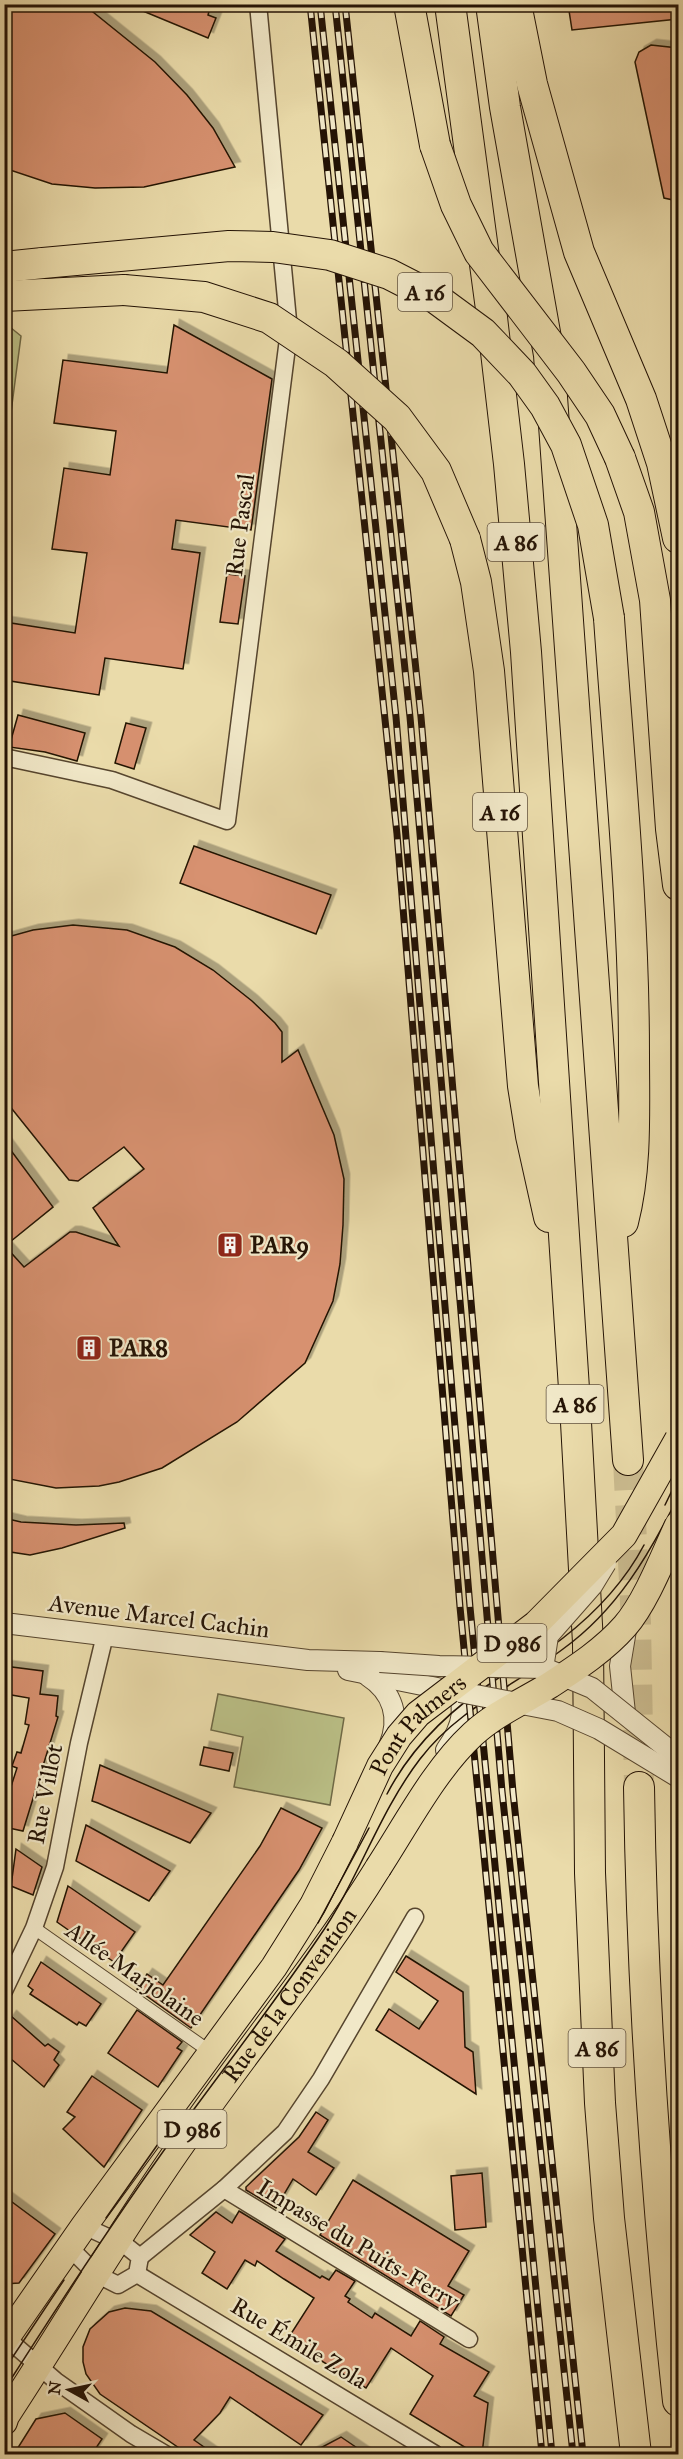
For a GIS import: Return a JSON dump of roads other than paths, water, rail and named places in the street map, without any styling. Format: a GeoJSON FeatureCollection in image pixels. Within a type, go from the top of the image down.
{"type":"FeatureCollection","features":[{"type":"Feature","properties":{"kind":"highway"},"geometry":{"type":"LineString","coordinates":[[409,4],[435,145],[456,205],[479,252],[571,372],[600,415],[620,458],[639,512],[655,600],[671,829],[678,885]]}},
{"type":"Feature","properties":{"kind":"highway","name":"A 86"},"geometry":{"type":"LineString","coordinates":[[450,4],[491,309],[509,464],[526,652],[588,1643],[590,1873],[600,2103],[609,2218],[636,2454]]}},
{"type":"Feature","properties":{"kind":"highway","name":"A 86"},"geometry":{"type":"LineString","coordinates":[[490,4],[505,107],[549,355],[627,1460]]}},
{"type":"Feature","properties":{"kind":"highway"},"geometry":{"type":"LineString","coordinates":[[516,4],[532,84],[579,252],[641,399],[662,463],[678,538]]}},
{"type":"Feature","properties":{"kind":"highway","name":"A 16"},"geometry":{"type":"LineString","coordinates":[[4,267],[229,246],[273,247],[330,255],[389,274],[434,297],[483,333],[522,374],[545,406],[566,445],[593,525],[609,618],[630,927],[634,1024],[634,1121],[631,1167],[625,1213],[614,1259]]}},
{"type":"Feature","properties":{"kind":"highway","name":"A 16"},"geometry":{"type":"LineString","coordinates":[[4,296],[124,290],[204,297],[269,318],[336,363],[397,418],[436,471],[465,539],[476,582],[489,671],[523,1086],[541,1185],[567,1281]]}},
{"type":"Feature","properties":{"kind":"highway","name":"A 86"},"geometry":{"type":"LineString","coordinates":[[639,1787],[641,1891],[651,2108],[678,2401]]}},
{"type":"Feature","properties":{"kind":"main road","name":"Pont Palmers"},"geometry":{"type":"LineString","coordinates":[[345,1842],[382,1762],[399,1736],[418,1714],[454,1683],[482,1666],[536,1624],[624,1534],[678,1439]]}},
{"type":"Feature","properties":{"kind":"main road","name":"D 986"},"geometry":{"type":"LineString","coordinates":[[378,1868],[430,1788],[471,1736],[552,1676],[594,1655],[627,1624],[678,1525]]}},
{"type":"Feature","properties":{"kind":"main road","name":"Rue de la Convention"},"geometry":{"type":"LineString","coordinates":[[5,2338],[295,1937],[345,1842]]}},
{"type":"Feature","properties":{"kind":"main road","name":"Rue de la Convention"},"geometry":{"type":"LineString","coordinates":[[4,2422],[117,2241],[185,2138],[339,1929],[378,1868]]}},
{"type":"Feature","properties":{"kind":"street","name":"Rue Pascal"},"geometry":{"type":"LineString","coordinates":[[4,757],[112,780],[227,821],[289,331],[258,4]]}},
{"type":"Feature","properties":{"kind":"street"},"geometry":{"type":"LineString","coordinates":[[558,1711],[548,1636],[592,1586],[624,1534]]}},
{"type":"Feature","properties":{"kind":"street","name":"Avenue Marcel Cachin"},"geometry":{"type":"LineString","coordinates":[[4,1623],[308,1660],[374,1673],[454,1683],[517,1703],[558,1711],[599,1729],[678,1777]]}},
{"type":"Feature","properties":{"kind":"street"},"geometry":{"type":"LineString","coordinates":[[625,1713],[620,1666],[627,1624]]}},
{"type":"Feature","properties":{"kind":"street","name":"Rue Villot"},"geometry":{"type":"LineString","coordinates":[[4,1991],[34,1928],[55,1868],[105,1635]]}},
{"type":"Feature","properties":{"kind":"street"},"geometry":{"type":"LineString","coordinates":[[482,1666],[552,1676],[592,1688],[678,1757]]}},
{"type":"Feature","properties":{"kind":"street"},"geometry":{"type":"LineString","coordinates":[[374,1673],[389,1696],[395,1713],[393,1737],[382,1762]]}},
{"type":"Feature","properties":{"kind":"street"},"geometry":{"type":"LineString","coordinates":[[378,1868],[415,1793],[460,1728],[463,1715],[454,1683]]}},
{"type":"Feature","properties":{"kind":"street"},"geometry":{"type":"LineString","coordinates":[[69,2247],[96,2274],[118,2285],[137,2274],[140,2257],[224,2189],[285,2132],[321,2079],[415,1917]]}},
{"type":"Feature","properties":{"kind":"street","name":"Allée Marjolaine"},"geometry":{"type":"LineString","coordinates":[[34,1928],[212,2053]]}},
{"type":"Feature","properties":{"kind":"street","name":"Impasse du Puits-Ferry"},"geometry":{"type":"LineString","coordinates":[[224,2189],[469,2339]]}},
{"type":"Feature","properties":{"kind":"street"},"geometry":{"type":"LineString","coordinates":[[84,2226],[117,2241],[140,2257]]}},
{"type":"Feature","properties":{"kind":"street","name":"Rue Émile Zola"},"geometry":{"type":"LineString","coordinates":[[137,2274],[435,2454]]}},
{"type":"Feature","properties":{"kind":"street"},"geometry":{"type":"LineString","coordinates":[[5,2338],[38,2366],[131,2434],[165,2454]]}},
{"type":"Feature","properties":{"kind":"tunnel"},"geometry":{"type":"LineString","coordinates":[[628,1460],[636,1623],[639,1787]]}},
{"type":"Feature","properties":{"kind":"tram line"},"geometry":{"type":"LineString","coordinates":[[665,1505],[678,1478]]}},
{"type":"Feature","properties":{"kind":"tram line"},"geometry":{"type":"LineString","coordinates":[[4,2390],[66,2293],[131,2198],[333,1916],[392,1802],[420,1759],[451,1726],[487,1699],[563,1649],[600,1617],[630,1580],[678,1497]]}},
{"type":"Feature","properties":{"kind":"tram line"},"geometry":{"type":"LineString","coordinates":[[387,1794],[408,1760],[434,1729],[480,1690],[547,1649],[575,1628],[618,1584],[644,1545]]}},
{"type":"Feature","properties":{"kind":"tram line"},"geometry":{"type":"LineString","coordinates":[[318,1923],[369,1828]]}},
{"type":"Feature","properties":{"kind":"tram line"},"geometry":{"type":"LineString","coordinates":[[106,2218],[158,2144]]}},
{"type":"Feature","properties":{"kind":"tram line"},"geometry":{"type":"LineString","coordinates":[[4,2370],[64,2280]]}},
{"type":"Feature","properties":{"kind":"railway"},"geometry":{"type":"LineString","coordinates":[[310,4],[397,834],[460,1607],[542,2454]]}},
{"type":"Feature","properties":{"kind":"railway"},"geometry":{"type":"LineString","coordinates":[[320,4],[396,717],[470,1607],[552,2454]]}},
{"type":"Feature","properties":{"kind":"railway"},"geometry":{"type":"LineString","coordinates":[[335,4],[410,717],[502,1791],[573,2454]]}},
{"type":"Feature","properties":{"kind":"railway"},"geometry":{"type":"LineString","coordinates":[[345,4],[421,717],[513,1792],[583,2454]]}},
{"type":"Feature","properties":{"kind":"place","name":"PAR9"},"geometry":{"type":"Point","coordinates":[230,1245]}},
{"type":"Feature","properties":{"kind":"place","name":"PAR8"},"geometry":{"type":"Point","coordinates":[89,1348]}}]}
